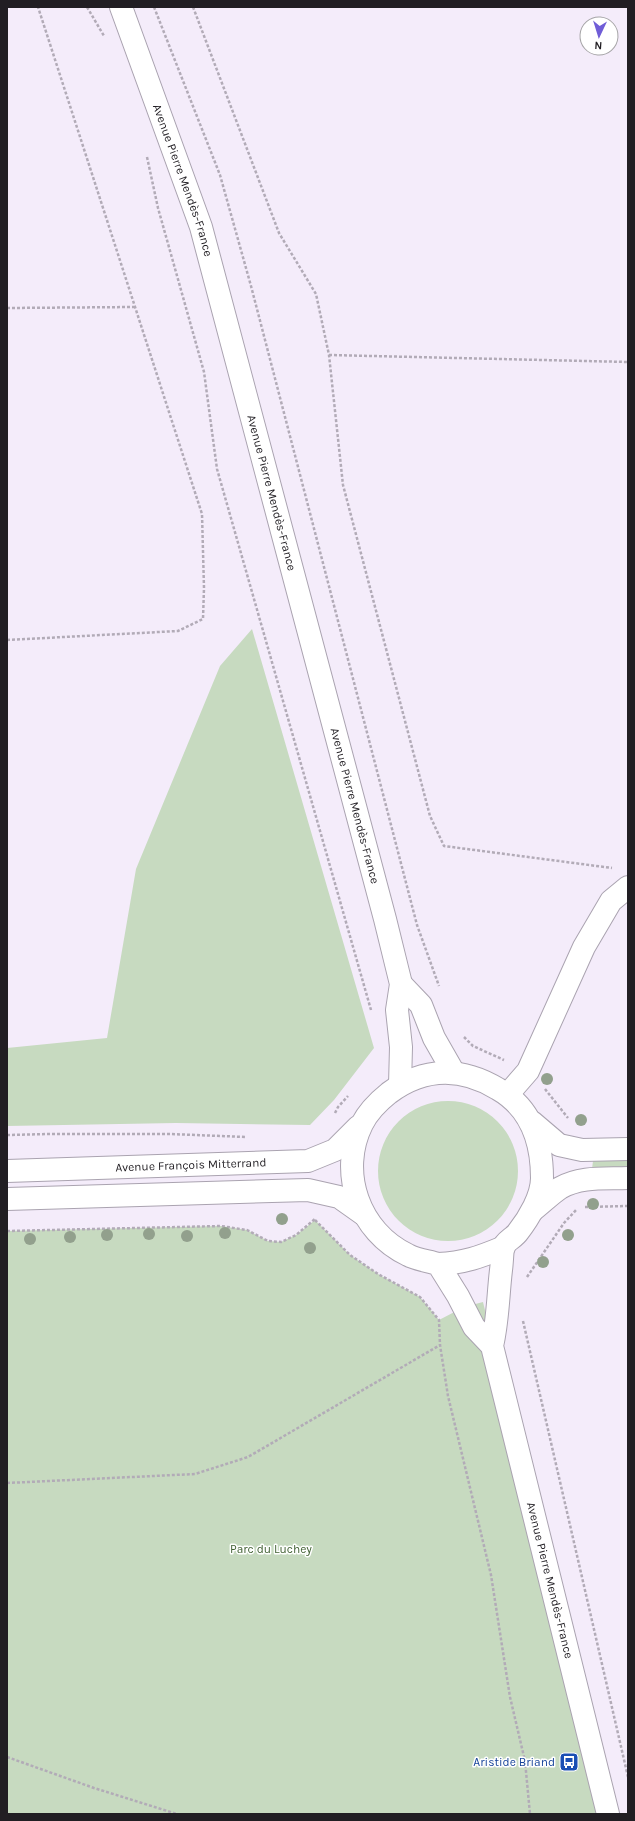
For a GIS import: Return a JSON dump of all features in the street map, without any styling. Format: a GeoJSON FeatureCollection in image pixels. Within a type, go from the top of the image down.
{"type":"FeatureCollection","features":[{"type":"Feature","properties":{"kind":"main road","name":"Avenue Pierre Mendès-France"},"geometry":{"type":"LineString","coordinates":[[121,7],[201,227],[401,984]]}},
{"type":"Feature","properties":{"kind":"main road"},"geometry":{"type":"LineString","coordinates":[[508,1094],[528,1071],[584,947],[611,900],[628,887]]}},
{"type":"Feature","properties":{"kind":"main road"},"geometry":{"type":"LineString","coordinates":[[401,984],[421,1005],[434,1038],[454,1073]]}},
{"type":"Feature","properties":{"kind":"main road"},"geometry":{"type":"LineString","coordinates":[[400,1085],[401,1047],[397,1010],[401,984]]}},
{"type":"Feature","properties":{"kind":"main road"},"geometry":{"type":"LineString","coordinates":[[628,1149],[582,1150],[559,1145],[530,1120],[520,1106],[508,1094],[482,1079],[454,1073],[437,1073],[417,1076],[400,1085],[378,1102],[362,1123],[352,1153],[352,1185],[363,1214],[382,1239],[408,1256],[438,1264],[459,1263],[475,1259],[504,1247],[517,1233],[534,1210],[560,1188],[584,1179],[628,1178]]}},
{"type":"Feature","properties":{"kind":"main road"},"geometry":{"type":"LineString","coordinates":[[530,1120],[541,1149],[542,1180],[534,1210]]}},
{"type":"Feature","properties":{"kind":"main road","name":"Avenue François Mitterrand"},"geometry":{"type":"LineString","coordinates":[[7,1171],[308,1161],[335,1150],[362,1123]]}},
{"type":"Feature","properties":{"kind":"main road"},"geometry":{"type":"LineString","coordinates":[[7,1199],[308,1190],[339,1197],[363,1214]]}},
{"type":"Feature","properties":{"kind":"main road"},"geometry":{"type":"LineString","coordinates":[[492,1346],[496,1328],[496,1310],[504,1247]]}},
{"type":"Feature","properties":{"kind":"main road"},"geometry":{"type":"LineString","coordinates":[[438,1264],[458,1296],[474,1327],[492,1346]]}},
{"type":"Feature","properties":{"kind":"main road","name":"Avenue Pierre Mendès-France"},"geometry":{"type":"LineString","coordinates":[[492,1346],[608,1814]]}},
{"type":"Feature","properties":{"kind":"path"},"geometry":{"type":"LineString","coordinates":[[7,640],[178,631],[203,620],[204,588],[202,514],[38,7]]}},
{"type":"Feature","properties":{"kind":"path"},"geometry":{"type":"LineString","coordinates":[[87,7],[107,42]]}},
{"type":"Feature","properties":{"kind":"path"},"geometry":{"type":"LineString","coordinates":[[154,7],[220,175],[251,286],[417,925],[440,989]]}},
{"type":"Feature","properties":{"kind":"path"},"geometry":{"type":"LineString","coordinates":[[193,7],[279,233],[316,294],[329,354],[343,485],[430,816],[444,846],[613,868]]}},
{"type":"Feature","properties":{"kind":"path"},"geometry":{"type":"LineString","coordinates":[[146,153],[158,208],[204,372],[217,469],[372,1014]]}},
{"type":"Feature","properties":{"kind":"path"},"geometry":{"type":"LineString","coordinates":[[7,308],[136,307]]}},
{"type":"Feature","properties":{"kind":"path"},"geometry":{"type":"LineString","coordinates":[[329,354],[628,362]]}},
{"type":"Feature","properties":{"kind":"path"},"geometry":{"type":"LineString","coordinates":[[7,1135],[162,1134],[238,1135],[254,1138]]}},
{"type":"Feature","properties":{"kind":"path"},"geometry":{"type":"LineString","coordinates":[[525,1280],[564,1223],[579,1207],[628,1206]]}},
{"type":"Feature","properties":{"kind":"path"},"geometry":{"type":"LineString","coordinates":[[7,1231],[221,1226],[247,1230],[268,1241],[281,1242],[296,1235],[315,1220],[350,1255],[378,1274],[420,1297],[439,1320],[440,1345],[448,1396],[491,1575],[510,1698],[525,1761],[530,1814]]}},
{"type":"Feature","properties":{"kind":"path"},"geometry":{"type":"LineString","coordinates":[[522,1316],[628,1777]]}},
{"type":"Feature","properties":{"kind":"path"},"geometry":{"type":"LineString","coordinates":[[7,1483],[195,1474],[248,1458],[440,1345]]}},
{"type":"Feature","properties":{"kind":"path"},"geometry":{"type":"LineString","coordinates":[[7,1757],[94,1788],[177,1814]]}},
{"type":"Feature","properties":{"kind":"green space"},"geometry":{"type":"Polygon","coordinates":[[[252,629],[374,1048],[334,1100],[310,1125],[176,1123],[7,1126],[7,1048],[107,1038],[136,869],[220,666],[252,629]]]}},
{"type":"Feature","properties":{"kind":"green space"},"geometry":{"type":"Polygon","coordinates":[[[455,1101],[481,1109],[502,1127],[513,1144],[517,1157],[517,1185],[513,1198],[506,1210],[492,1225],[475,1236],[462,1240],[441,1241],[415,1233],[394,1215],[383,1198],[379,1185],[378,1164],[386,1138],[404,1117],[421,1106],[434,1102],[455,1101]]]}},
{"type":"Feature","properties":{"kind":"green space"},"geometry":{"type":"Polygon","coordinates":[[[628,1160],[628,1168],[592,1169],[593,1161],[628,1160]]]}},
{"type":"Feature","properties":{"kind":"green space","name":"Parc du Luchey"},"geometry":{"type":"Polygon","coordinates":[[[315,1220],[350,1255],[378,1274],[420,1297],[439,1320],[464,1307],[483,1302],[608,1814],[7,1814],[7,1231],[221,1226],[247,1230],[268,1241],[281,1242],[296,1235],[315,1220]]]}},
{"type":"Feature","properties":{"kind":"place","name":"Aristide Briand"},"geometry":{"type":"Point","coordinates":[569,1762]}}]}
